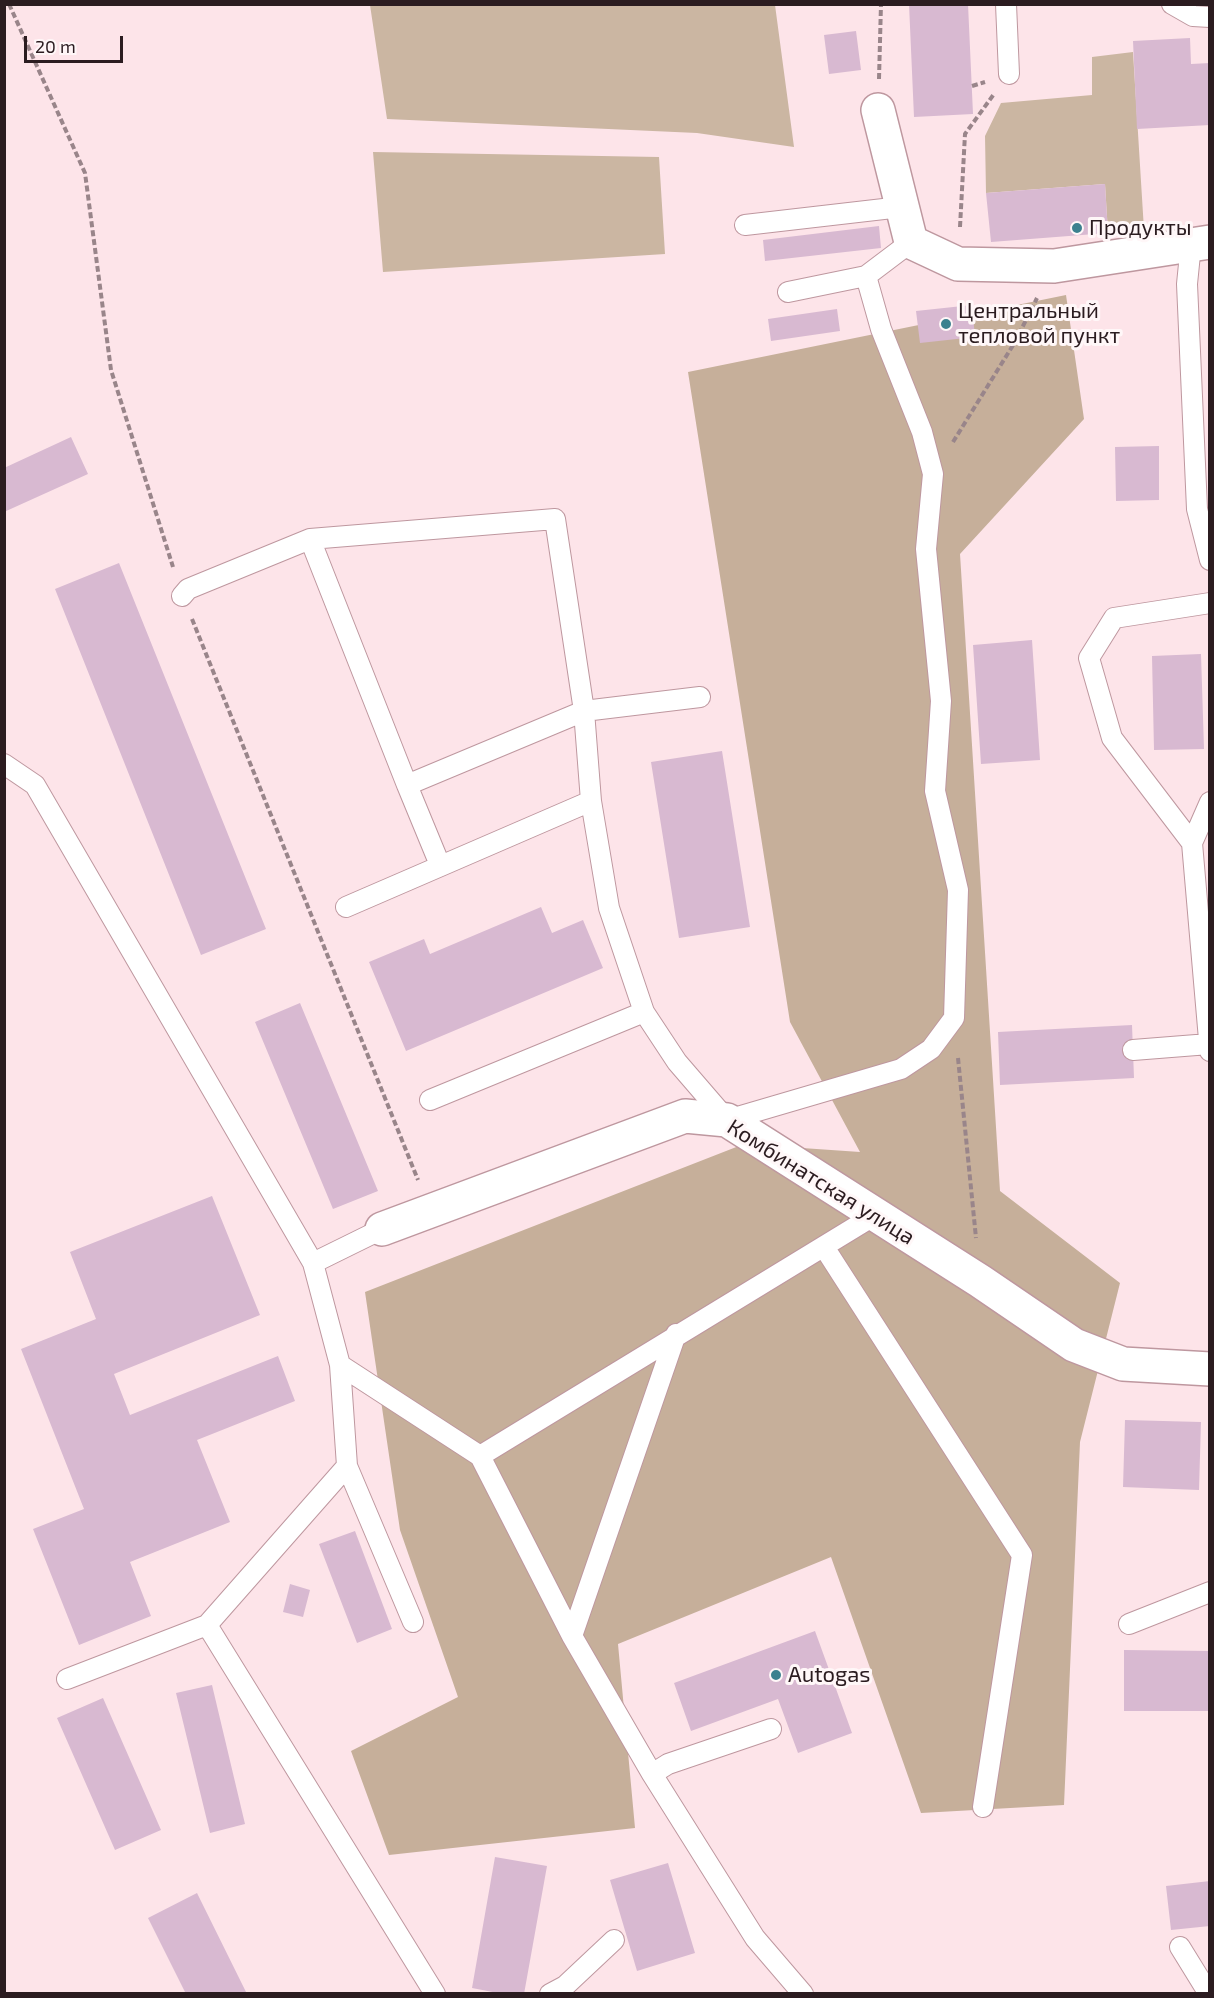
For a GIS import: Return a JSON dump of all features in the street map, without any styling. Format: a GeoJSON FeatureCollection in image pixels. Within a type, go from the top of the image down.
{"type":"FeatureCollection","features":[{"type":"Feature","properties":{"kind":"street"},"geometry":{"type":"LineString","coordinates":[[878,110],[911,242],[958,264],[1054,266],[1200,243]]}},
{"type":"Feature","properties":{"kind":"street","name":"Комбинатская улица"},"geometry":{"type":"LineString","coordinates":[[382,1229],[685,1116],[727,1120],[980,1281],[1074,1345],[1124,1364],[1209,1369]]}},
{"type":"Feature","properties":{"kind":"lane"},"geometry":{"type":"LineString","coordinates":[[1006,4],[1009,74]]}},
{"type":"Feature","properties":{"kind":"lane"},"geometry":{"type":"LineString","coordinates":[[1172,4],[1193,16],[1209,17]]}},
{"type":"Feature","properties":{"kind":"lane"},"geometry":{"type":"LineString","coordinates":[[745,225],[902,207]]}},
{"type":"Feature","properties":{"kind":"lane"},"geometry":{"type":"LineString","coordinates":[[788,291],[866,276],[911,242]]}},
{"type":"Feature","properties":{"kind":"lane"},"geometry":{"type":"LineString","coordinates":[[1200,243],[1187,284],[1203,509],[1209,560]]}},
{"type":"Feature","properties":{"kind":"lane"},"geometry":{"type":"LineString","coordinates":[[182,596],[188,589],[310,539],[555,519],[584,711],[591,801],[609,908],[644,1012],[677,1062],[727,1120],[901,1069],[931,1049],[954,1018],[958,890],[935,791],[941,701],[926,549],[933,474],[922,432],[881,329],[866,276]]}},
{"type":"Feature","properties":{"kind":"lane"},"geometry":{"type":"LineString","coordinates":[[310,539],[440,865]]}},
{"type":"Feature","properties":{"kind":"lane"},"geometry":{"type":"LineString","coordinates":[[1192,843],[1112,738],[1089,658],[1114,618],[1209,603]]}},
{"type":"Feature","properties":{"kind":"lane"},"geometry":{"type":"LineString","coordinates":[[407,785],[584,711],[700,697]]}},
{"type":"Feature","properties":{"kind":"lane"},"geometry":{"type":"LineString","coordinates":[[4,764],[35,785],[312,1263],[340,1365],[347,1466],[413,1622]]}},
{"type":"Feature","properties":{"kind":"lane"},"geometry":{"type":"LineString","coordinates":[[346,907],[591,801]]}},
{"type":"Feature","properties":{"kind":"lane"},"geometry":{"type":"LineString","coordinates":[[1209,802],[1192,843],[1209,1051]]}},
{"type":"Feature","properties":{"kind":"lane"},"geometry":{"type":"LineString","coordinates":[[430,1100],[644,1012]]}},
{"type":"Feature","properties":{"kind":"lane"},"geometry":{"type":"LineString","coordinates":[[1133,1050],[1209,1044]]}},
{"type":"Feature","properties":{"kind":"lane"},"geometry":{"type":"LineString","coordinates":[[480,1456],[676,1334],[875,1215]]}},
{"type":"Feature","properties":{"kind":"lane"},"geometry":{"type":"LineString","coordinates":[[312,1263],[382,1229]]}},
{"type":"Feature","properties":{"kind":"lane"},"geometry":{"type":"LineString","coordinates":[[824,1247],[1022,1555],[983,1807]]}},
{"type":"Feature","properties":{"kind":"lane"},"geometry":{"type":"LineString","coordinates":[[572,1636],[676,1334]]}},
{"type":"Feature","properties":{"kind":"lane"},"geometry":{"type":"LineString","coordinates":[[340,1365],[480,1456],[572,1636],[652,1774],[755,1938],[803,1994]]}},
{"type":"Feature","properties":{"kind":"lane"},"geometry":{"type":"LineString","coordinates":[[67,1679],[207,1625],[347,1466]]}},
{"type":"Feature","properties":{"kind":"lane"},"geometry":{"type":"LineString","coordinates":[[1129,1624],[1209,1592]]}},
{"type":"Feature","properties":{"kind":"lane"},"geometry":{"type":"LineString","coordinates":[[207,1625],[435,1994]]}},
{"type":"Feature","properties":{"kind":"lane"},"geometry":{"type":"LineString","coordinates":[[652,1774],[668,1764],[771,1729]]}},
{"type":"Feature","properties":{"kind":"lane"},"geometry":{"type":"LineString","coordinates":[[550,1994],[566,1986],[614,1940]]}},
{"type":"Feature","properties":{"kind":"lane"},"geometry":{"type":"LineString","coordinates":[[1180,1947],[1209,1994]]}},
{"type":"Feature","properties":{"kind":"path"},"geometry":{"type":"LineString","coordinates":[[878,110],[880,4]]}},
{"type":"Feature","properties":{"kind":"path"},"geometry":{"type":"LineString","coordinates":[[958,264],[965,134],[1009,74]]}},
{"type":"Feature","properties":{"kind":"path"},"geometry":{"type":"LineString","coordinates":[[933,474],[1015,342],[1054,266]]}},
{"type":"Feature","properties":{"kind":"path"},"geometry":{"type":"LineString","coordinates":[[954,1018],[980,1281]]}},
{"type":"Feature","properties":{"kind":"shaded area"},"geometry":{"type":"Polygon","coordinates":[[[370,5],[775,5],[794,147],[697,133],[387,119],[370,5]]]}},
{"type":"Feature","properties":{"kind":"shaded area"},"geometry":{"type":"Polygon","coordinates":[[[1133,52],[1144,230],[1108,233],[1105,184],[986,193],[985,136],[1001,103],[1092,95],[1092,57],[1133,52]]]}},
{"type":"Feature","properties":{"kind":"shaded area"},"geometry":{"type":"Polygon","coordinates":[[[373,152],[659,157],[665,254],[383,272],[373,152]]]}},
{"type":"Feature","properties":{"kind":"shaded area"},"geometry":{"type":"Polygon","coordinates":[[[1066,295],[1084,419],[960,554],[1000,1191],[1120,1283],[1080,1442],[1064,1805],[921,1813],[831,1557],[618,1644],[635,1828],[389,1855],[351,1751],[458,1697],[400,1530],[365,1292],[744,1144],[860,1152],[790,1022],[688,372],[1066,295]]]}},
{"type":"Feature","properties":{"kind":"building"},"geometry":{"type":"Polygon","coordinates":[[[909,4],[968,4],[973,114],[914,117],[909,4]]]}},
{"type":"Feature","properties":{"kind":"building"},"geometry":{"type":"Polygon","coordinates":[[[856,31],[861,70],[829,74],[824,35],[856,31]]]}},
{"type":"Feature","properties":{"kind":"building"},"geometry":{"type":"Polygon","coordinates":[[[1190,38],[1191,64],[1210,63],[1210,125],[1137,129],[1133,41],[1190,38]]]}},
{"type":"Feature","properties":{"kind":"building"},"geometry":{"type":"Polygon","coordinates":[[[1105,184],[1108,233],[991,242],[986,193],[1105,184]]]}},
{"type":"Feature","properties":{"kind":"building"},"geometry":{"type":"Polygon","coordinates":[[[879,226],[881,248],[765,261],[763,240],[879,226]]]}},
{"type":"Feature","properties":{"kind":"building","name":"Центральный тепловой пункт"},"geometry":{"type":"Polygon","coordinates":[[[972,305],[975,337],[920,343],[916,311],[972,305]]]}},
{"type":"Feature","properties":{"kind":"building"},"geometry":{"type":"Polygon","coordinates":[[[837,309],[840,331],[771,341],[768,319],[837,309]]]}},
{"type":"Feature","properties":{"kind":"building"},"geometry":{"type":"Polygon","coordinates":[[[71,437],[88,474],[4,512],[4,468],[71,437]]]}},
{"type":"Feature","properties":{"kind":"building"},"geometry":{"type":"Polygon","coordinates":[[[1159,446],[1159,500],[1116,501],[1115,447],[1159,446]]]}},
{"type":"Feature","properties":{"kind":"building"},"geometry":{"type":"Polygon","coordinates":[[[119,563],[266,929],[201,955],[55,589],[119,563]]]}},
{"type":"Feature","properties":{"kind":"building"},"geometry":{"type":"Polygon","coordinates":[[[1032,640],[1040,760],[981,764],[973,645],[1032,640]]]}},
{"type":"Feature","properties":{"kind":"building"},"geometry":{"type":"Polygon","coordinates":[[[1201,654],[1204,749],[1154,750],[1152,656],[1201,654]]]}},
{"type":"Feature","properties":{"kind":"building"},"geometry":{"type":"Polygon","coordinates":[[[722,751],[750,927],[679,938],[651,762],[722,751]]]}},
{"type":"Feature","properties":{"kind":"building"},"geometry":{"type":"Polygon","coordinates":[[[541,907],[552,933],[583,920],[603,968],[406,1051],[369,962],[424,939],[430,954],[541,907]]]}},
{"type":"Feature","properties":{"kind":"building"},"geometry":{"type":"Polygon","coordinates":[[[300,1003],[378,1191],[333,1209],[255,1022],[300,1003]]]}},
{"type":"Feature","properties":{"kind":"building"},"geometry":{"type":"Polygon","coordinates":[[[1132,1025],[1134,1078],[1000,1085],[998,1032],[1132,1025]]]}},
{"type":"Feature","properties":{"kind":"building"},"geometry":{"type":"Polygon","coordinates":[[[212,1196],[260,1315],[114,1374],[130,1415],[278,1356],[295,1401],[197,1440],[230,1522],[130,1562],[151,1616],[79,1645],[33,1529],[84,1509],[21,1349],[96,1319],[70,1252],[212,1196]]]}},
{"type":"Feature","properties":{"kind":"building"},"geometry":{"type":"Polygon","coordinates":[[[1125,1420],[1201,1422],[1199,1490],[1123,1487],[1125,1420]]]}},
{"type":"Feature","properties":{"kind":"building"},"geometry":{"type":"Polygon","coordinates":[[[355,1531],[392,1629],[357,1643],[319,1544],[355,1531]]]}},
{"type":"Feature","properties":{"kind":"building"},"geometry":{"type":"Polygon","coordinates":[[[290,1584],[310,1590],[303,1617],[283,1612],[290,1584]]]}},
{"type":"Feature","properties":{"kind":"building"},"geometry":{"type":"Polygon","coordinates":[[[815,1631],[852,1733],[798,1753],[778,1699],[691,1731],[674,1683],[815,1631]]]}},
{"type":"Feature","properties":{"kind":"building"},"geometry":{"type":"Polygon","coordinates":[[[1124,1650],[1210,1651],[1210,1711],[1124,1711],[1124,1650]]]}},
{"type":"Feature","properties":{"kind":"building"},"geometry":{"type":"Polygon","coordinates":[[[212,1685],[245,1824],[210,1833],[176,1693],[212,1685]]]}},
{"type":"Feature","properties":{"kind":"building"},"geometry":{"type":"Polygon","coordinates":[[[103,1698],[161,1830],[115,1850],[57,1718],[103,1698]]]}},
{"type":"Feature","properties":{"kind":"building"},"geometry":{"type":"Polygon","coordinates":[[[495,1857],[547,1866],[524,1994],[503,1994],[472,1988],[495,1857]]]}},
{"type":"Feature","properties":{"kind":"building"},"geometry":{"type":"Polygon","coordinates":[[[668,1863],[695,1953],[637,1971],[610,1880],[668,1863]]]}},
{"type":"Feature","properties":{"kind":"building"},"geometry":{"type":"Polygon","coordinates":[[[1210,1881],[1210,1926],[1171,1930],[1166,1886],[1210,1881]]]}},
{"type":"Feature","properties":{"kind":"building"},"geometry":{"type":"Polygon","coordinates":[[[197,1893],[247,1994],[186,1994],[148,1918],[197,1893]]]}},
{"type":"Feature","properties":{"kind":"place","name":"Продукты"},"geometry":{"type":"Point","coordinates":[1077,228]}},
{"type":"Feature","properties":{"kind":"place","name":"Центральный тепловой пункт"},"geometry":{"type":"Point","coordinates":[946,324]}},
{"type":"Feature","properties":{"kind":"place","name":"Autogas"},"geometry":{"type":"Point","coordinates":[776,1675]}}]}
